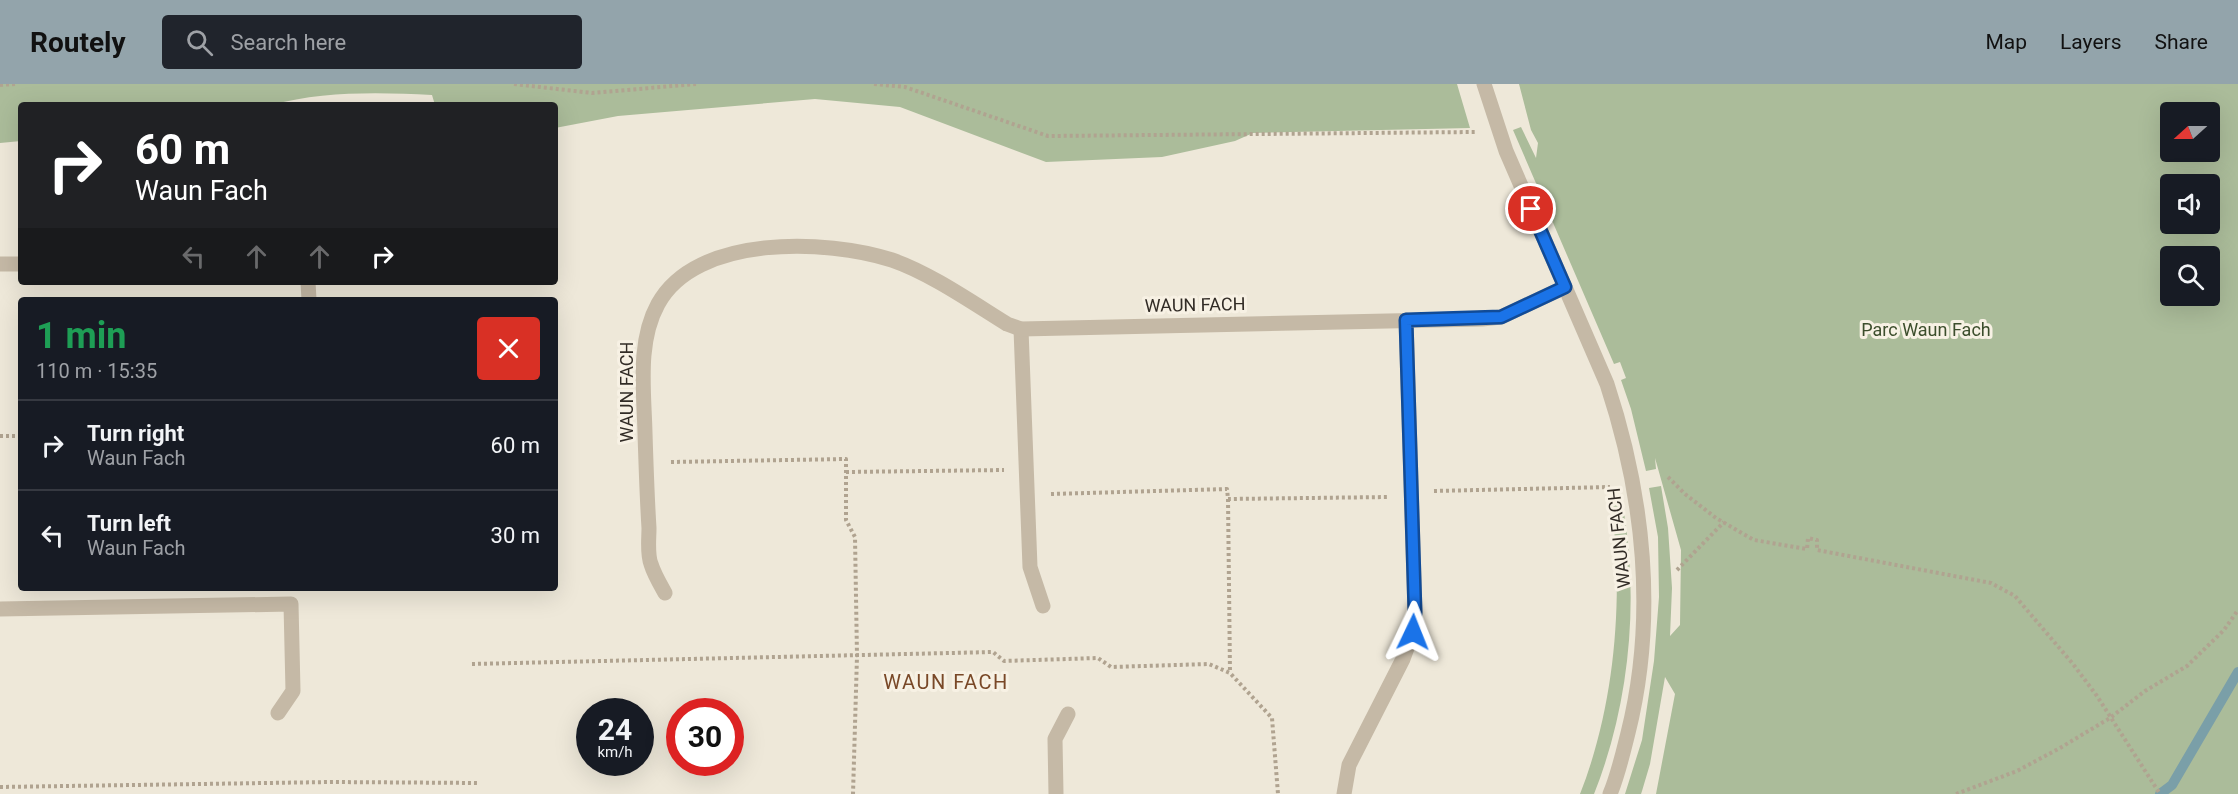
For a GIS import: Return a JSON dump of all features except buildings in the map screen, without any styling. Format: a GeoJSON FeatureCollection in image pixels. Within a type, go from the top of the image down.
{"type":"FeatureCollection","features":[{"type":"Feature","properties":{"kind":"street","name":"WAUN FACH"},"geometry":{"type":"LineString","coordinates":[[1484,84],[1506,151],[1605,378],[1619,419],[1628,457],[1643,547],[1643,645],[1636,703],[1610,794]]}},
{"type":"Feature","properties":{"kind":"street","name":"WAUN FACH"},"geometry":{"type":"LineString","coordinates":[[665,593],[650,563],[644,368],[646,334],[658,303],[677,278],[704,263],[738,253],[781,247],[830,246],[864,252],[895,261],[1007,324],[1021,329],[1501,317],[1565,287]]}},
{"type":"Feature","properties":{"kind":"street"},"geometry":{"type":"LineString","coordinates":[[0,264],[18,264]]}},
{"type":"Feature","properties":{"kind":"street"},"geometry":{"type":"LineString","coordinates":[[1344,794],[1349,765],[1403,658],[1413,632],[1415,612],[1406,320]]}},
{"type":"Feature","properties":{"kind":"street"},"geometry":{"type":"LineString","coordinates":[[1021,329],[1030,567],[1043,606]]}},
{"type":"Feature","properties":{"kind":"street"},"geometry":{"type":"LineString","coordinates":[[0,609],[291,604],[293,691],[278,713]]}},
{"type":"Feature","properties":{"kind":"street"},"geometry":{"type":"LineString","coordinates":[[1056,794],[1055,739],[1068,714]]}},
{"type":"Feature","properties":{"kind":"path"},"geometry":{"type":"LineString","coordinates":[[0,85],[16,84]]}},
{"type":"Feature","properties":{"kind":"path"},"geometry":{"type":"LineString","coordinates":[[514,84],[592,93],[696,84]]}},
{"type":"Feature","properties":{"kind":"path"},"geometry":{"type":"LineString","coordinates":[[874,84],[905,87],[1048,136],[1485,131]]}},
{"type":"Feature","properties":{"kind":"path"},"geometry":{"type":"LineString","coordinates":[[0,436],[18,436]]}},
{"type":"Feature","properties":{"kind":"path"},"geometry":{"type":"LineString","coordinates":[[646,462],[846,459],[846,520],[855,537],[856,656],[853,794]]}},
{"type":"Feature","properties":{"kind":"path"},"geometry":{"type":"LineString","coordinates":[[846,472],[1026,470]]}},
{"type":"Feature","properties":{"kind":"path"},"geometry":{"type":"LineString","coordinates":[[1668,477],[1685,494],[1754,540],[1807,549],[1808,538],[1816,540],[1817,550],[1991,583],[2015,596],[2073,664],[2160,794]]}},
{"type":"Feature","properties":{"kind":"path"},"geometry":{"type":"LineString","coordinates":[[1228,499],[1411,497],[1430,491],[1619,487]]}},
{"type":"Feature","properties":{"kind":"path"},"geometry":{"type":"LineString","coordinates":[[1027,500],[1050,495],[1227,489],[1230,673]]}},
{"type":"Feature","properties":{"kind":"path"},"geometry":{"type":"LineString","coordinates":[[1677,570],[1724,522]]}},
{"type":"Feature","properties":{"kind":"path"},"geometry":{"type":"LineString","coordinates":[[1956,794],[2017,771],[2110,718],[2145,691],[2187,666],[2224,630],[2238,610]]}},
{"type":"Feature","properties":{"kind":"path"},"geometry":{"type":"LineString","coordinates":[[472,664],[993,652],[1004,661],[1098,658],[1111,667],[1209,664],[1230,673],[1272,718],[1278,794]]}},
{"type":"Feature","properties":{"kind":"path"},"geometry":{"type":"LineString","coordinates":[[0,788],[332,782],[478,783]]}},
{"type":"Feature","properties":{"kind":"green space"},"geometry":{"type":"Polygon","coordinates":[[[0,84],[1457,84],[1470,128],[1253,133],[1235,141],[1162,157],[1046,162],[900,107],[815,99],[618,116],[558,127],[558,102],[434,102],[432,95],[371,93],[310,97],[282,102],[18,102],[18,141],[0,143],[0,84]]]}},
{"type":"Feature","properties":{"kind":"green space","name":"Parc Waun Fach"},"geometry":{"type":"Polygon","coordinates":[[[1519,84],[2238,84],[2238,794],[1656,794],[1675,694],[1665,677],[1650,764],[1641,794],[1625,794],[1642,740],[1654,661],[1659,597],[1658,537],[1649,488],[1661,486],[1668,528],[1672,588],[1670,636],[1680,625],[1681,550],[1655,458],[1656,469],[1646,471],[1631,409],[1621,380],[1626,378],[1620,362],[1614,364],[1513,130],[1521,127],[1536,158],[1538,143],[1531,130],[1519,84]]]}},
{"type":"Feature","properties":{"kind":"green space"},"geometry":{"type":"Polygon","coordinates":[[[1621,495],[1627,532],[1631,608],[1624,684],[1607,758],[1594,794],[1580,794],[1599,735],[1611,674],[1617,581],[1609,496],[1621,495]]]}},
{"type":"Feature","properties":{"kind":"waterway"},"geometry":{"type":"LineString","coordinates":[[2160,794],[2172,785],[2238,672]]}},
{"type":"Feature","properties":{"kind":"district","name":"WAUN FACH"},"geometry":{"type":"Point","coordinates":[946,682]}},
{"type":"Feature","properties":{"kind":"route"},"geometry":{"type":"LineString","coordinates":[[1413,632],[1415,612],[1406,320],[1501,317],[1565,287],[1531,209]]}}]}
